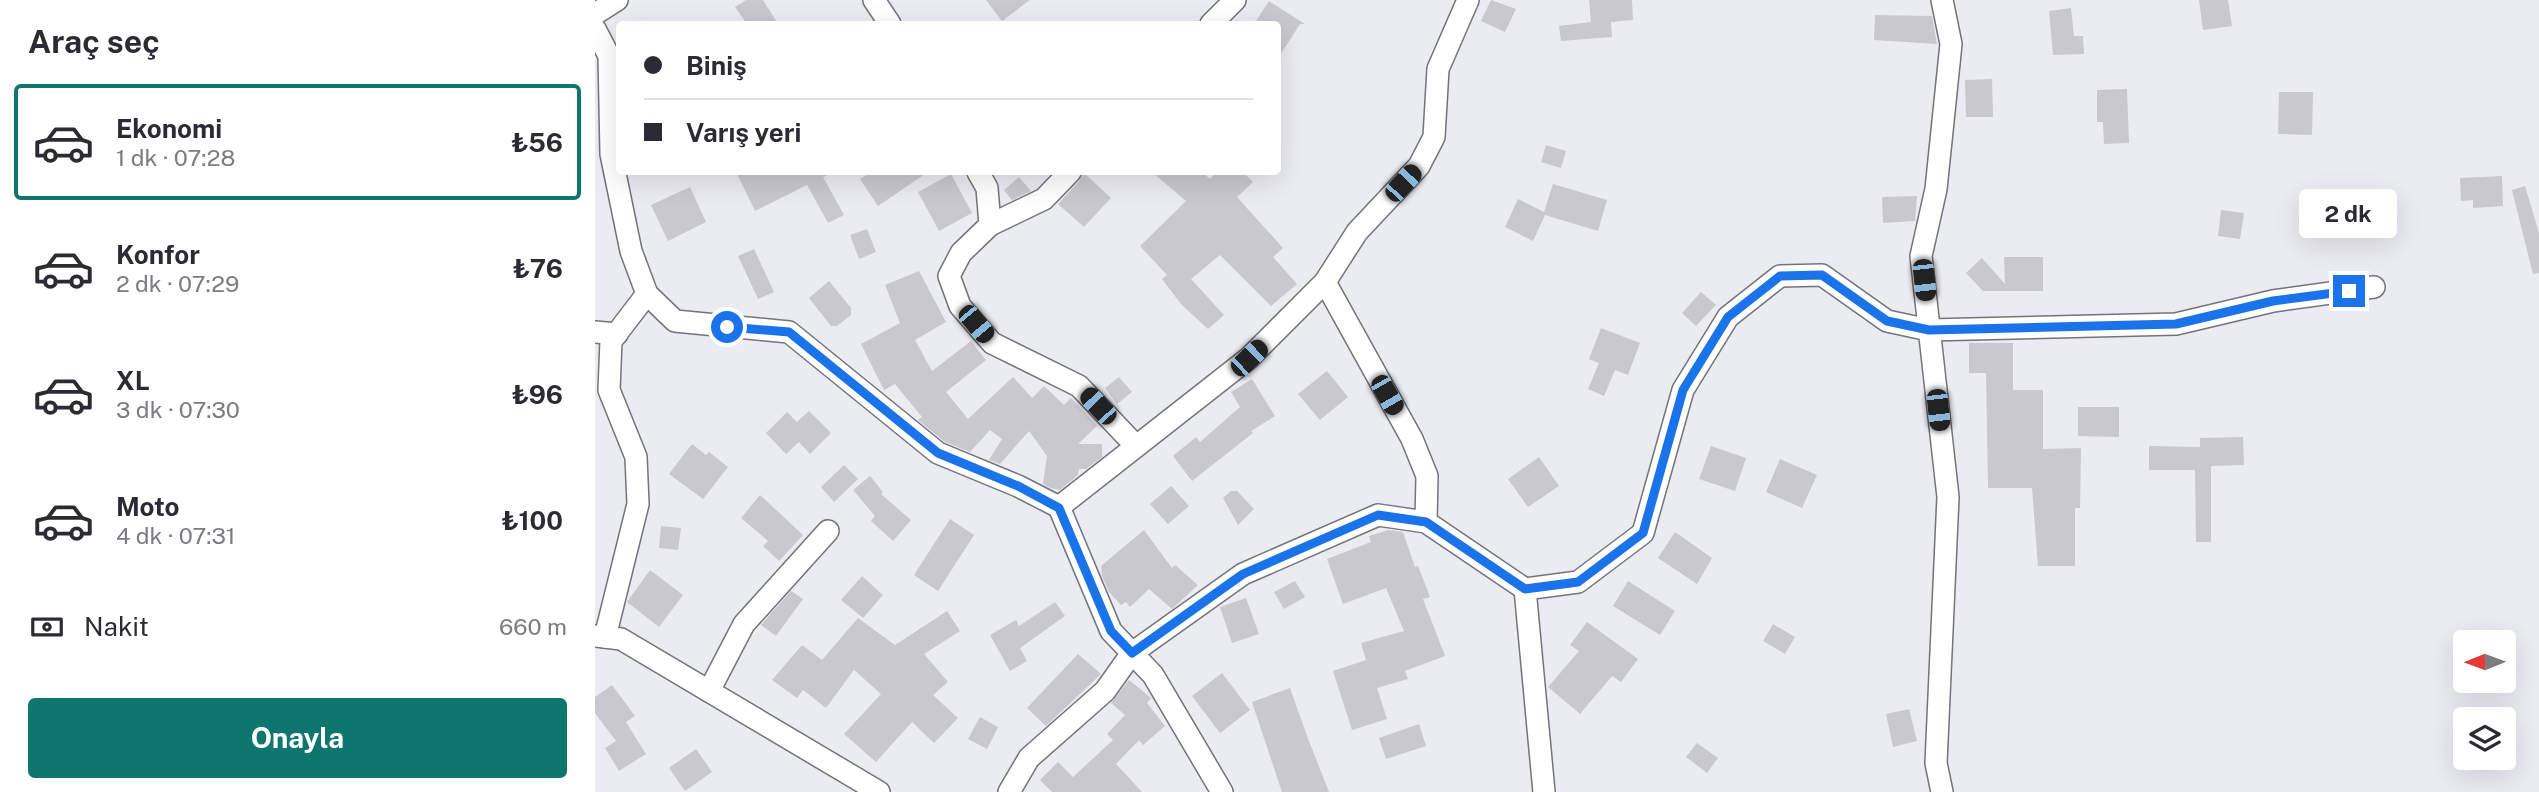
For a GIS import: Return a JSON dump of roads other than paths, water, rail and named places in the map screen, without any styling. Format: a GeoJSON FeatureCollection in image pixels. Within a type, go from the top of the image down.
{"type":"FeatureCollection","features":[{"type":"Feature","properties":{"kind":"street"},"geometry":{"type":"LineString","coordinates":[[595,14],[617,0]]}},
{"type":"Feature","properties":{"kind":"street"},"geometry":{"type":"LineString","coordinates":[[874,0],[888,21]]}},
{"type":"Feature","properties":{"kind":"street"},"geometry":{"type":"LineString","coordinates":[[1215,21],[1235,0]]}},
{"type":"Feature","properties":{"kind":"street"},"geometry":{"type":"LineString","coordinates":[[1059,508],[1135,445],[1249,358],[1325,282],[1357,232],[1419,166],[1434,137],[1438,69],[1468,0]]}},
{"type":"Feature","properties":{"kind":"street"},"geometry":{"type":"LineString","coordinates":[[1942,0],[1951,44],[1936,189],[1921,256],[1948,497],[1937,763],[1942,792]]}},
{"type":"Feature","properties":{"kind":"street"},"geometry":{"type":"LineString","coordinates":[[595,29],[609,56],[611,154],[631,251],[647,294],[675,321],[789,332],[938,453],[1018,486],[1059,508],[1111,631],[1153,675],[1222,792]]}},
{"type":"Feature","properties":{"kind":"street"},"geometry":{"type":"LineString","coordinates":[[980,175],[988,188],[989,225]]}},
{"type":"Feature","properties":{"kind":"street"},"geometry":{"type":"LineString","coordinates":[[1067,175],[1044,199],[989,225],[961,253],[949,276],[960,306],[992,343],[1079,386],[1135,445]]}},
{"type":"Feature","properties":{"kind":"street"},"geometry":{"type":"LineString","coordinates":[[1009,792],[1029,758],[1105,691],[1132,653],[1243,574],[1378,515],[1426,522],[1525,589],[1578,582],[1643,533],[1683,390],[1728,317],[1780,276],[1822,275],[1887,321],[1929,330],[2176,324],[2273,301],[2374,287]]}},
{"type":"Feature","properties":{"kind":"street"},"geometry":{"type":"LineString","coordinates":[[1325,282],[1412,439],[1427,476],[1426,522]]}},
{"type":"Feature","properties":{"kind":"street"},"geometry":{"type":"LineString","coordinates":[[647,294],[611,341],[602,379],[636,457],[638,504],[600,637],[621,639],[879,792]]}},
{"type":"Feature","properties":{"kind":"street"},"geometry":{"type":"LineString","coordinates":[[595,332],[617,334]]}},
{"type":"Feature","properties":{"kind":"street"},"geometry":{"type":"LineString","coordinates":[[709,691],[744,624],[828,531]]}},
{"type":"Feature","properties":{"kind":"street"},"geometry":{"type":"LineString","coordinates":[[1525,589],[1544,792]]}}]}
